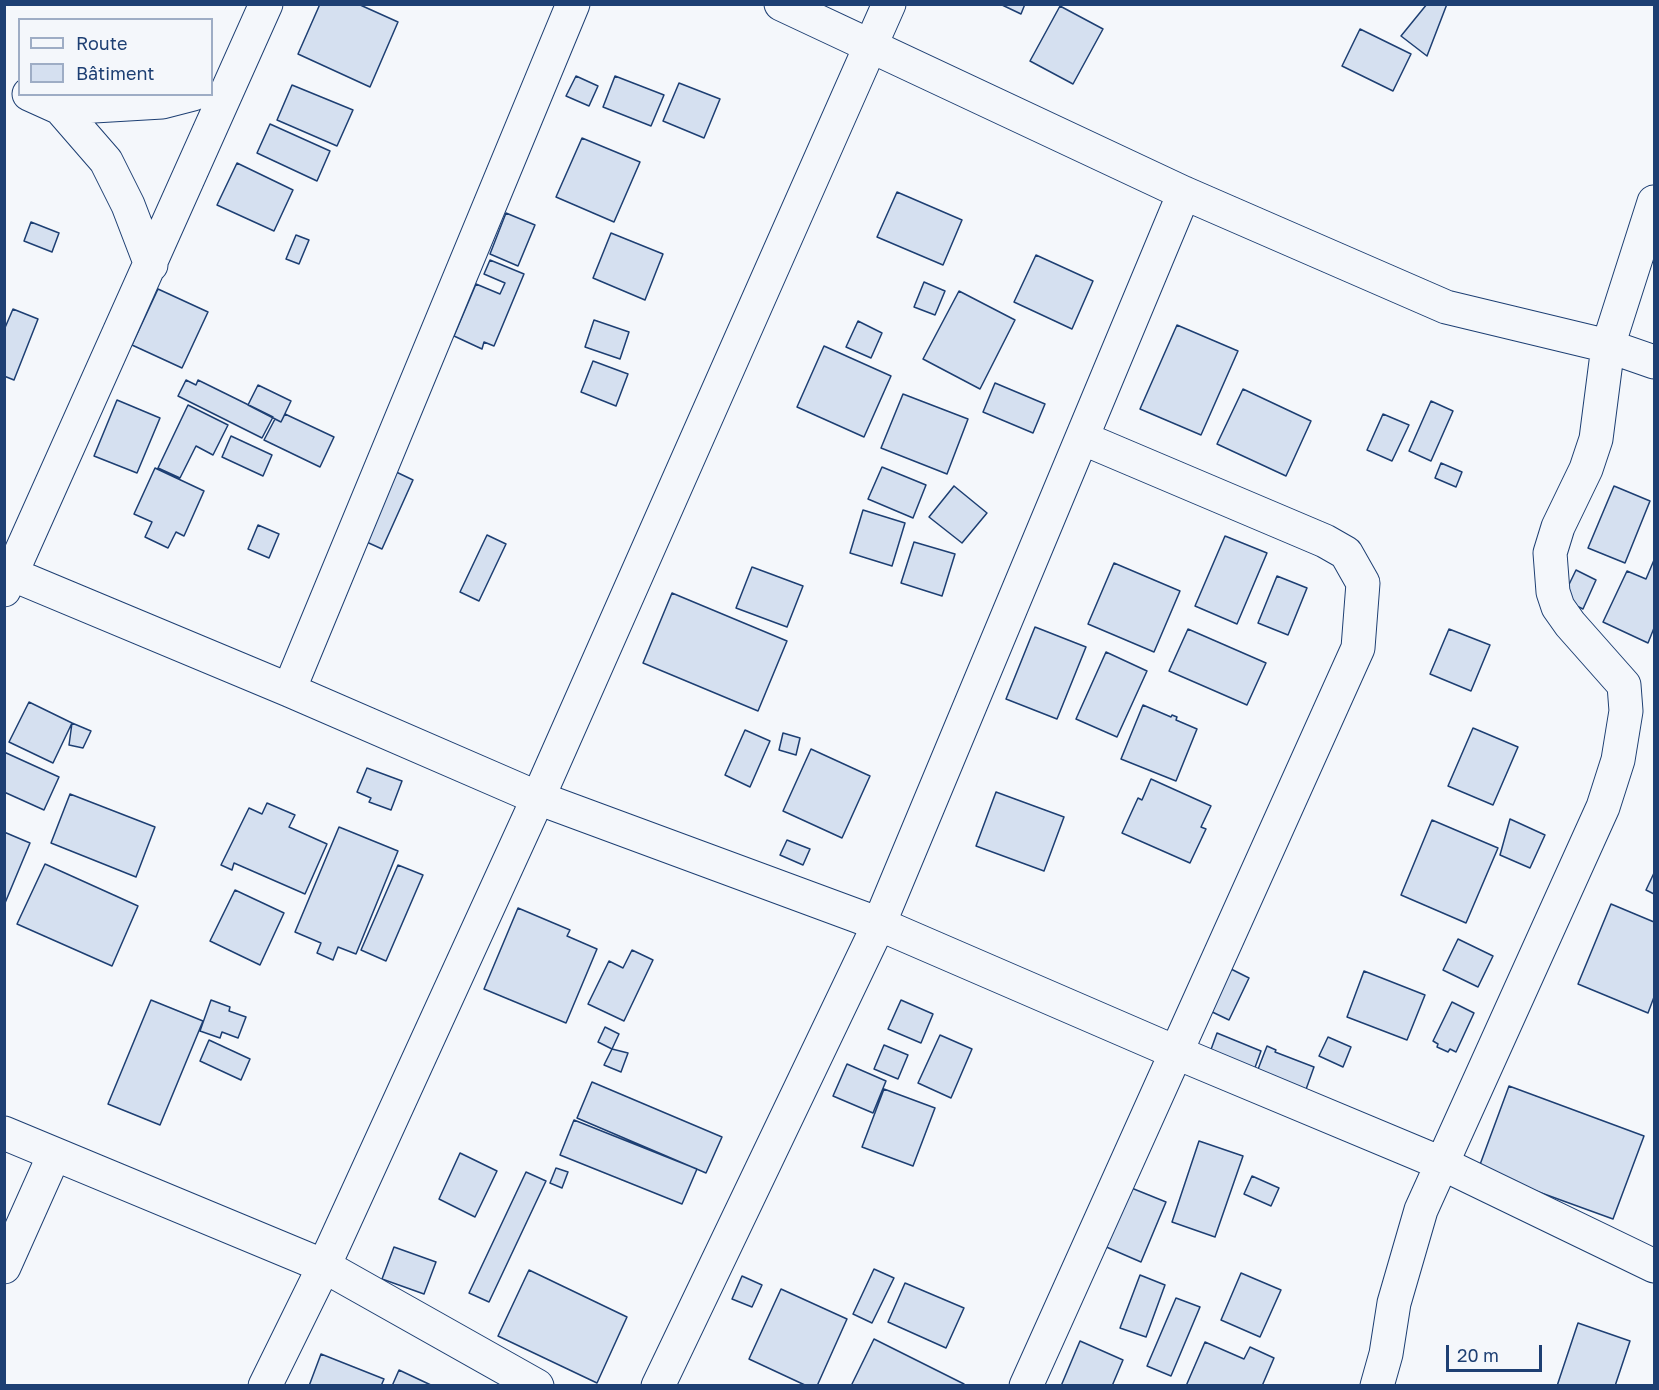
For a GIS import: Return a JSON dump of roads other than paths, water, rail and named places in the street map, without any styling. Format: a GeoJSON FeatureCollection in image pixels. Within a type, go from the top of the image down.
{"type":"FeatureCollection","features":[{"type":"Feature","properties":{"kind":"street"},"geometry":{"type":"LineString","coordinates":[[266,4],[221,88],[151,265],[7,579],[289,690],[538,798],[879,924],[1175,1052],[1443,1164],[1654,1266]]}},
{"type":"Feature","properties":{"kind":"street"},"geometry":{"type":"LineString","coordinates":[[289,690],[573,4]]}},
{"type":"Feature","properties":{"kind":"street"},"geometry":{"type":"LineString","coordinates":[[781,4],[1184,193],[1446,307],[1608,346],[1654,362]]}},
{"type":"Feature","properties":{"kind":"street"},"geometry":{"type":"LineString","coordinates":[[265,1386],[324,1266],[538,798],[889,4]]}},
{"type":"Feature","properties":{"kind":"street"},"geometry":{"type":"LineString","coordinates":[[33,96],[60,108],[106,160],[128,205],[151,265]]}},
{"type":"Feature","properties":{"kind":"street"},"geometry":{"type":"LineString","coordinates":[[60,108],[162,102],[185,96]]}},
{"type":"Feature","properties":{"kind":"street"},"geometry":{"type":"LineString","coordinates":[[658,1386],[879,924],[1184,193]]}},
{"type":"Feature","properties":{"kind":"street"},"geometry":{"type":"LineString","coordinates":[[1377,1386],[1386,1354],[1394,1303],[1421,1210],[1603,807],[1618,760],[1626,711],[1624,685],[1570,624],[1558,607],[1553,592],[1550,553],[1558,526],[1586,470],[1596,439],[1608,346],[1654,202]]}},
{"type":"Feature","properties":{"kind":"street"},"geometry":{"type":"LineString","coordinates":[[1026,1386],[1358,648],[1363,583],[1346,553],[1325,541],[1082,438]]}},
{"type":"Feature","properties":{"kind":"street"},"geometry":{"type":"LineString","coordinates":[[4,1133],[324,1266],[537,1386]]}},
{"type":"Feature","properties":{"kind":"street"},"geometry":{"type":"LineString","coordinates":[[4,1267],[54,1155]]}}]}
